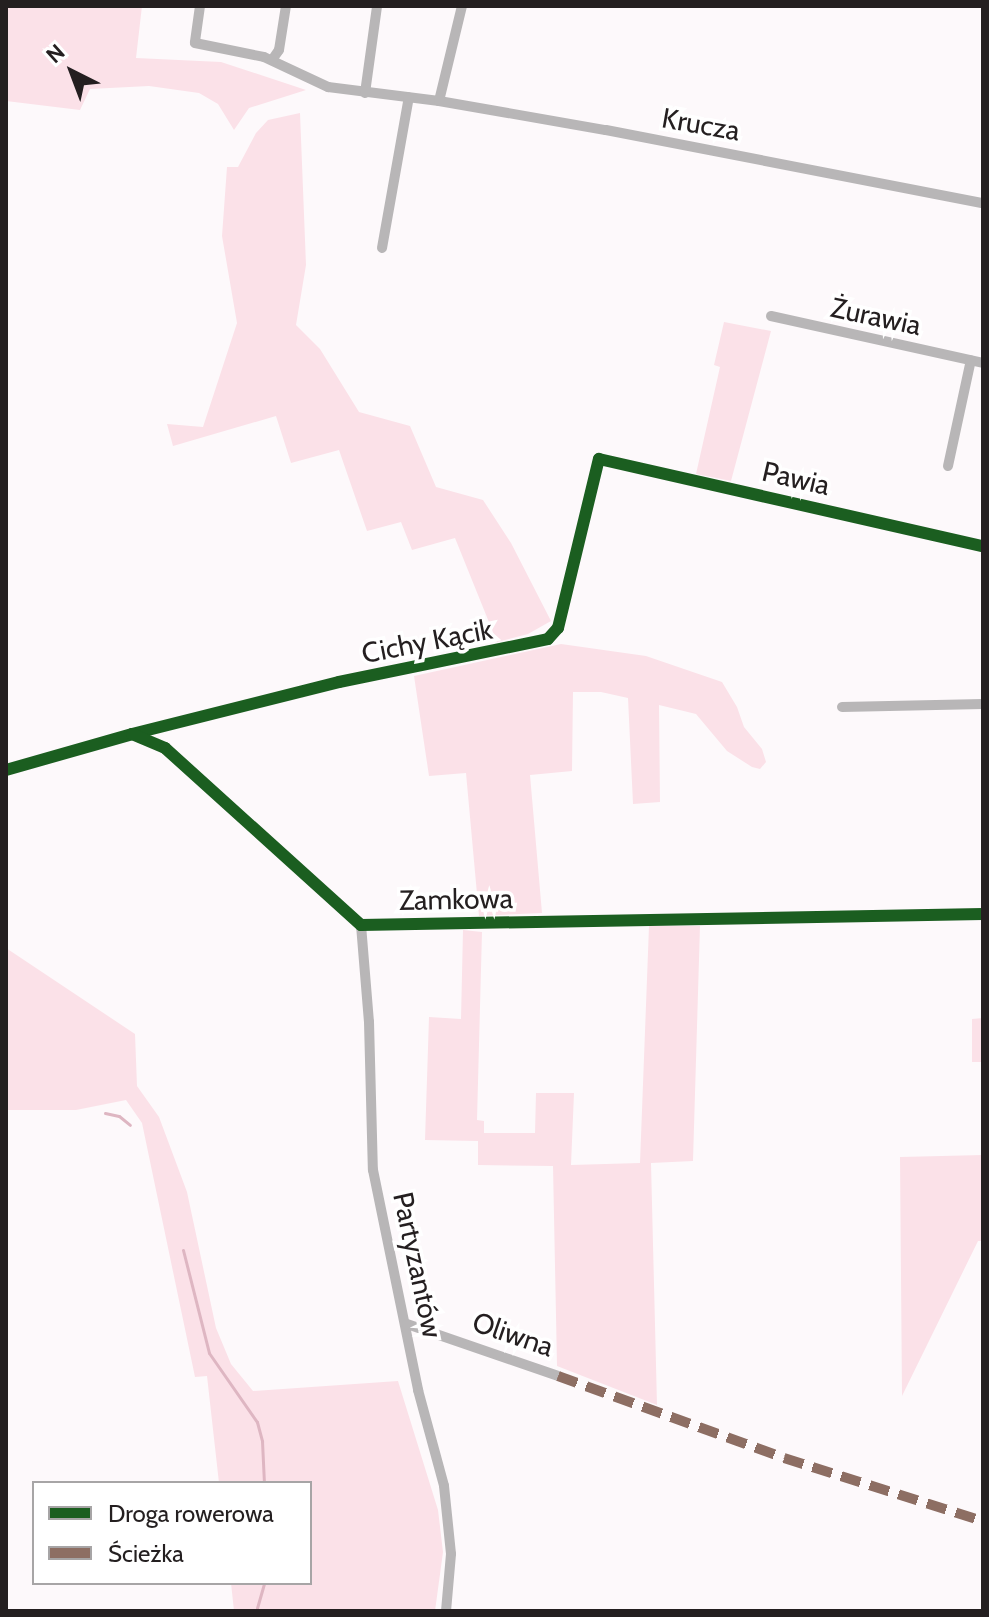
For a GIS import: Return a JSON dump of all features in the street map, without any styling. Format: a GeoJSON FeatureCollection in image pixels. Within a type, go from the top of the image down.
{"type":"FeatureCollection","features":[{"type":"Feature","properties":{"kind":"street","name":"Krucza"},"geometry":{"type":"LineString","coordinates":[[200,6],[195,43],[272,60],[328,87],[439,101],[826,170],[983,203]]}},
{"type":"Feature","properties":{"kind":"street"},"geometry":{"type":"LineString","coordinates":[[272,60],[279,50],[286,6]]}},
{"type":"Feature","properties":{"kind":"street"},"geometry":{"type":"LineString","coordinates":[[365,93],[377,6]]}},
{"type":"Feature","properties":{"kind":"street"},"geometry":{"type":"LineString","coordinates":[[439,101],[462,6]]}},
{"type":"Feature","properties":{"kind":"street"},"geometry":{"type":"LineString","coordinates":[[382,248],[409,97]]}},
{"type":"Feature","properties":{"kind":"street","name":"Żurawia"},"geometry":{"type":"LineString","coordinates":[[771,316],[983,363]]}},
{"type":"Feature","properties":{"kind":"street"},"geometry":{"type":"LineString","coordinates":[[948,466],[971,360]]}},
{"type":"Feature","properties":{"kind":"street","name":"Pawia"},"geometry":{"type":"LineString","coordinates":[[599,459],[983,546]]}},
{"type":"Feature","properties":{"kind":"street","name":"Cichy Kącik"},"geometry":{"type":"LineString","coordinates":[[132,734],[339,682],[548,639],[558,628],[599,459]]}},
{"type":"Feature","properties":{"kind":"street"},"geometry":{"type":"LineString","coordinates":[[842,707],[983,704]]}},
{"type":"Feature","properties":{"kind":"street"},"geometry":{"type":"LineString","coordinates":[[6,770],[132,734]]}},
{"type":"Feature","properties":{"kind":"street","name":"Zamkowa"},"geometry":{"type":"LineString","coordinates":[[132,734],[165,748],[361,925],[983,914]]}},
{"type":"Feature","properties":{"kind":"street","name":"Partyzantów"},"geometry":{"type":"LineString","coordinates":[[361,925],[373,1170],[449,1522],[446,1611]]}},
{"type":"Feature","properties":{"kind":"street","name":"Oliwna"},"geometry":{"type":"LineString","coordinates":[[407,1324],[558,1376]]}},
{"type":"Feature","properties":{"kind":"shaded area"},"geometry":{"type":"Polygon","coordinates":[[[6,6],[142,6],[136,58],[221,62],[306,90],[249,108],[234,130],[218,104],[199,93],[149,86],[90,89],[80,110],[6,101],[6,6]]]}},
{"type":"Feature","properties":{"kind":"shaded area"},"geometry":{"type":"Polygon","coordinates":[[[300,113],[306,265],[296,325],[320,349],[359,412],[410,426],[436,487],[483,500],[511,543],[551,621],[528,634],[497,642],[455,538],[412,550],[401,522],[367,531],[339,450],[291,463],[276,416],[173,446],[167,424],[203,427],[237,323],[222,236],[227,167],[238,167],[256,133],[268,120],[300,113]]]}},
{"type":"Feature","properties":{"kind":"shaded area"},"geometry":{"type":"Polygon","coordinates":[[[724,322],[771,331],[731,481],[696,474],[720,367],[714,365],[724,322]]]}},
{"type":"Feature","properties":{"kind":"shaded area"},"geometry":{"type":"Polygon","coordinates":[[[561,644],[646,656],[722,682],[737,707],[744,727],[762,749],[766,762],[760,769],[752,767],[727,751],[696,714],[659,705],[660,802],[633,804],[628,698],[601,692],[573,692],[572,771],[530,775],[542,913],[479,916],[466,773],[429,776],[414,676],[561,644]]]}},
{"type":"Feature","properties":{"kind":"shaded area"},"geometry":{"type":"Polygon","coordinates":[[[649,926],[700,926],[693,1161],[651,1163],[657,1405],[557,1366],[553,1166],[478,1165],[478,1141],[425,1140],[429,1017],[461,1019],[463,930],[482,932],[477,1120],[484,1121],[484,1133],[535,1133],[536,1093],[574,1093],[571,1165],[640,1163],[649,926]]]}},
{"type":"Feature","properties":{"kind":"shaded area"},"geometry":{"type":"Polygon","coordinates":[[[6,948],[135,1034],[137,1086],[159,1117],[187,1192],[216,1328],[231,1364],[253,1391],[398,1381],[438,1510],[443,1552],[435,1611],[234,1611],[231,1585],[312,1585],[312,1481],[219,1481],[207,1376],[195,1377],[142,1123],[126,1100],[76,1110],[6,1110],[6,948]]]}},
{"type":"Feature","properties":{"kind":"shaded area"},"geometry":{"type":"Polygon","coordinates":[[[983,1018],[983,1062],[972,1062],[972,1019],[983,1018]]]}},
{"type":"Feature","properties":{"kind":"shaded area"},"geometry":{"type":"Polygon","coordinates":[[[983,1155],[983,1241],[978,1241],[902,1396],[900,1157],[983,1155]]]}},
{"type":"Feature","properties":{"kind":"waterway"},"geometry":{"type":"LineString","coordinates":[[105,1113],[119,1116],[130,1125]]}},
{"type":"Feature","properties":{"kind":"waterway"},"geometry":{"type":"LineString","coordinates":[[183,1250],[209,1353],[257,1422],[262,1441],[264,1481]]}},
{"type":"Feature","properties":{"kind":"waterway"},"geometry":{"type":"LineString","coordinates":[[257,1608],[263,1585]]}},
{"type":"Feature","properties":{"kind":"marked path"},"geometry":{"type":"LineString","coordinates":[[558,1376],[784,1458],[983,1521]]}},
{"type":"Feature","properties":{"kind":"cycle path"},"geometry":{"type":"LineString","coordinates":[[132,734],[339,682],[548,639],[558,628],[599,459],[983,546]]}},
{"type":"Feature","properties":{"kind":"cycle path"},"geometry":{"type":"LineString","coordinates":[[6,770],[132,734],[165,748],[361,925],[983,914]]}}]}
